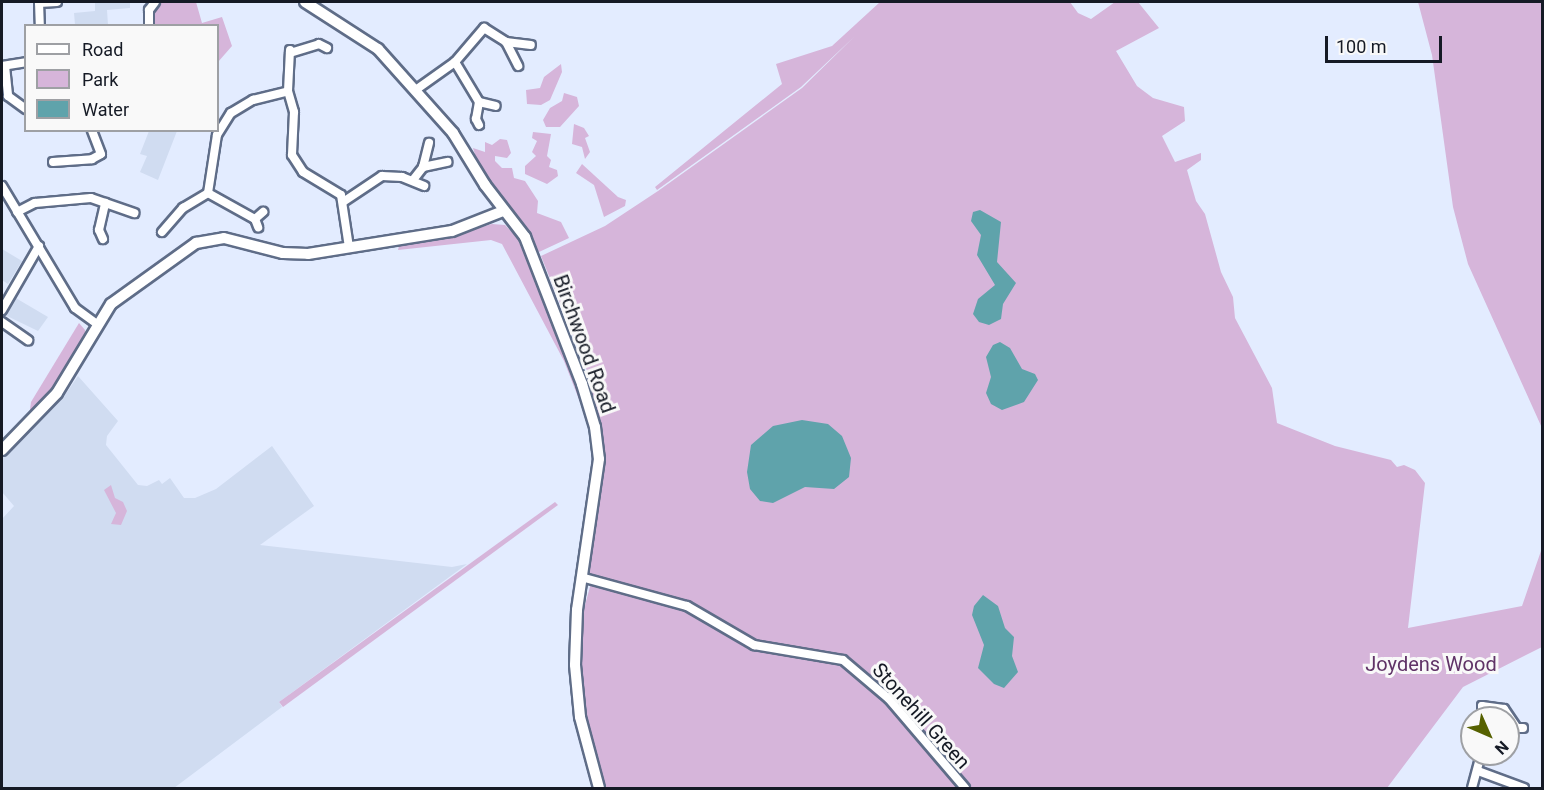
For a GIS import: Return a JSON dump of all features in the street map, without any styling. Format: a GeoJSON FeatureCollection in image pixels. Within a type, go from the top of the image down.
{"type":"FeatureCollection","features":[{"type":"Feature","properties":{"kind":"street"},"geometry":{"type":"LineString","coordinates":[[40,24],[39,2],[57,2]]}},
{"type":"Feature","properties":{"kind":"street"},"geometry":{"type":"LineString","coordinates":[[148,24],[149,10],[155,2]]}},
{"type":"Feature","properties":{"kind":"street","name":"Birchwood Road"},"geometry":{"type":"LineString","coordinates":[[305,2],[370,42],[417,89],[453,133],[503,211],[525,237],[533,255],[595,427],[598,478],[581,577],[574,642],[580,717],[599,789]]}},
{"type":"Feature","properties":{"kind":"street"},"geometry":{"type":"LineString","coordinates":[[417,89],[455,62],[484,28],[506,42],[531,45]]}},
{"type":"Feature","properties":{"kind":"street"},"geometry":{"type":"LineString","coordinates":[[506,42],[518,66]]}},
{"type":"Feature","properties":{"kind":"street"},"geometry":{"type":"LineString","coordinates":[[327,48],[319,44],[290,52],[288,91],[294,112],[291,149],[295,161],[303,172],[335,190],[343,202],[349,247]]}},
{"type":"Feature","properties":{"kind":"street"},"geometry":{"type":"LineString","coordinates":[[24,62],[3,66],[8,96],[24,108]]}},
{"type":"Feature","properties":{"kind":"street"},"geometry":{"type":"LineString","coordinates":[[455,62],[479,102],[476,119],[479,125]]}},
{"type":"Feature","properties":{"kind":"street"},"geometry":{"type":"LineString","coordinates":[[208,193],[214,146],[225,121],[253,100],[288,91]]}},
{"type":"Feature","properties":{"kind":"street"},"geometry":{"type":"LineString","coordinates":[[479,102],[496,106]]}},
{"type":"Feature","properties":{"kind":"street"},"geometry":{"type":"LineString","coordinates":[[53,162],[92,159],[102,154],[93,132]]}},
{"type":"Feature","properties":{"kind":"street"},"geometry":{"type":"LineString","coordinates":[[413,180],[423,167],[429,143]]}},
{"type":"Feature","properties":{"kind":"street"},"geometry":{"type":"LineString","coordinates":[[423,167],[447,162]]}},
{"type":"Feature","properties":{"kind":"street"},"geometry":{"type":"LineString","coordinates":[[343,202],[382,176],[413,180],[424,186]]}},
{"type":"Feature","properties":{"kind":"street"},"geometry":{"type":"LineString","coordinates":[[2,186],[75,308],[97,324]]}},
{"type":"Feature","properties":{"kind":"street"},"geometry":{"type":"LineString","coordinates":[[208,193],[257,223],[263,212]]}},
{"type":"Feature","properties":{"kind":"street"},"geometry":{"type":"LineString","coordinates":[[162,232],[183,208],[208,193]]}},
{"type":"Feature","properties":{"kind":"street"},"geometry":{"type":"LineString","coordinates":[[17,212],[35,203],[91,198],[134,213]]}},
{"type":"Feature","properties":{"kind":"street"},"geometry":{"type":"LineString","coordinates":[[103,238],[99,230],[105,203]]}},
{"type":"Feature","properties":{"kind":"street"},"geometry":{"type":"LineString","coordinates":[[2,450],[57,393],[97,324],[115,301],[196,243],[224,238],[283,253],[308,254],[452,231],[503,211]]}},
{"type":"Feature","properties":{"kind":"street"},"geometry":{"type":"LineString","coordinates":[[2,309],[39,246]]}},
{"type":"Feature","properties":{"kind":"street"},"geometry":{"type":"LineString","coordinates":[[2,322],[28,340]]}},
{"type":"Feature","properties":{"kind":"street","name":"Stonehill Green"},"geometry":{"type":"LineString","coordinates":[[581,577],[687,606],[754,645],[843,660],[890,699],[965,789]]}},
{"type":"Feature","properties":{"kind":"street"},"geometry":{"type":"LineString","coordinates":[[1472,789],[1479,766]]}},
{"type":"Feature","properties":{"kind":"street"},"geometry":{"type":"LineString","coordinates":[[1478,771],[1524,789]]}},
{"type":"Feature","properties":{"kind":"shaded area"},"geometry":{"type":"Polygon","coordinates":[[[95,2],[130,2],[130,8],[107,10],[108,24],[75,24],[74,13],[95,11],[95,2]]]}},
{"type":"Feature","properties":{"kind":"shaded area"},"geometry":{"type":"Polygon","coordinates":[[[149,132],[177,132],[158,180],[140,172],[147,156],[140,154],[149,132]]]}},
{"type":"Feature","properties":{"kind":"shaded area"},"geometry":{"type":"Polygon","coordinates":[[[2,249],[22,261],[8,284],[2,280],[2,249]]]}},
{"type":"Feature","properties":{"kind":"shaded area"},"geometry":{"type":"Polygon","coordinates":[[[14,297],[48,317],[38,331],[7,316],[14,297]]]}},
{"type":"Feature","properties":{"kind":"shaded area"},"geometry":{"type":"Polygon","coordinates":[[[78,376],[118,421],[107,436],[106,445],[138,485],[147,486],[159,480],[162,484],[170,478],[184,498],[195,498],[216,489],[272,446],[314,506],[260,545],[452,567],[467,564],[279,702],[282,707],[174,788],[2,788],[2,519],[14,506],[2,492],[2,454],[31,421],[65,395],[78,376]]]}},
{"type":"Feature","properties":{"kind":"green space"},"geometry":{"type":"Polygon","coordinates":[[[162,2],[196,2],[202,23],[222,17],[232,46],[219,61],[219,24],[153,24],[154,13],[162,2]]]}},
{"type":"Feature","properties":{"kind":"green space","name":"Joydens Wood"},"geometry":{"type":"Polygon","coordinates":[[[880,2],[1070,2],[1078,13],[1091,19],[1115,2],[1138,2],[1159,28],[1116,51],[1137,86],[1153,98],[1184,107],[1185,121],[1162,136],[1175,162],[1201,153],[1201,160],[1187,170],[1196,201],[1205,214],[1221,272],[1233,297],[1235,318],[1272,388],[1277,423],[1335,446],[1391,460],[1397,467],[1404,465],[1415,470],[1425,483],[1408,628],[1522,606],[1542,548],[1542,647],[1463,687],[1387,788],[599,788],[588,751],[575,642],[591,583],[602,584],[589,573],[602,481],[601,428],[587,384],[592,383],[541,256],[605,226],[658,191],[802,88],[855,36],[801,87],[657,190],[655,187],[782,84],[776,64],[832,46],[880,2]]]}},
{"type":"Feature","properties":{"kind":"green space"},"geometry":{"type":"Polygon","coordinates":[[[1418,2],[1542,2],[1542,428],[1468,264],[1453,207],[1432,55],[1418,2]]]}},
{"type":"Feature","properties":{"kind":"green space"},"geometry":{"type":"Polygon","coordinates":[[[561,64],[562,72],[550,100],[541,105],[527,104],[526,90],[540,88],[544,77],[561,64]]]}},
{"type":"Feature","properties":{"kind":"green space"},"geometry":{"type":"Polygon","coordinates":[[[564,93],[577,97],[579,106],[560,127],[546,127],[543,120],[550,108],[562,101],[564,93]]]}},
{"type":"Feature","properties":{"kind":"green space"},"geometry":{"type":"Polygon","coordinates":[[[574,124],[584,128],[589,136],[585,138],[590,152],[585,159],[582,147],[572,144],[574,124]]]}},
{"type":"Feature","properties":{"kind":"green space"},"geometry":{"type":"Polygon","coordinates":[[[533,132],[551,134],[547,156],[551,160],[549,167],[557,170],[558,176],[547,184],[525,174],[525,166],[536,156],[532,152],[537,141],[532,138],[533,132]]]}},
{"type":"Feature","properties":{"kind":"green space"},"geometry":{"type":"Polygon","coordinates":[[[500,139],[507,140],[511,153],[507,158],[495,156],[495,161],[502,168],[512,168],[514,178],[525,181],[538,201],[537,213],[561,222],[569,238],[539,252],[522,224],[505,207],[480,171],[473,148],[485,152],[485,142],[492,145],[500,139]]]}},
{"type":"Feature","properties":{"kind":"green space"},"geometry":{"type":"Polygon","coordinates":[[[582,164],[618,197],[626,200],[625,206],[604,217],[594,185],[576,173],[582,164]]]}},
{"type":"Feature","properties":{"kind":"green space"},"geometry":{"type":"Polygon","coordinates":[[[492,224],[505,225],[517,237],[570,366],[587,420],[564,361],[502,244],[491,240],[398,250],[399,246],[434,241],[492,224]]]}},
{"type":"Feature","properties":{"kind":"green space"},"geometry":{"type":"Polygon","coordinates":[[[79,323],[85,330],[85,338],[57,389],[29,417],[31,402],[79,323]]]}},
{"type":"Feature","properties":{"kind":"green space"},"geometry":{"type":"Polygon","coordinates":[[[111,485],[115,498],[123,502],[127,511],[121,525],[111,524],[116,513],[104,490],[111,485]]]}},
{"type":"Feature","properties":{"kind":"green space"},"geometry":{"type":"Polygon","coordinates":[[[555,502],[558,505],[283,707],[279,702],[555,502]]]}},
{"type":"Feature","properties":{"kind":"water"},"geometry":{"type":"Polygon","coordinates":[[[980,210],[1001,222],[997,262],[1016,283],[1003,304],[1001,319],[989,325],[979,322],[973,314],[978,299],[995,285],[977,255],[981,235],[971,221],[973,212],[980,210]]]}},
{"type":"Feature","properties":{"kind":"water"},"geometry":{"type":"Polygon","coordinates":[[[1000,342],[1010,348],[1022,369],[1035,374],[1038,380],[1024,402],[1002,410],[991,404],[986,393],[991,377],[986,357],[993,345],[1000,342]]]}},
{"type":"Feature","properties":{"kind":"water"},"geometry":{"type":"Polygon","coordinates":[[[802,420],[828,424],[842,436],[851,458],[849,477],[834,489],[805,487],[773,503],[760,501],[750,489],[747,472],[751,445],[773,426],[802,420]]]}},
{"type":"Feature","properties":{"kind":"water"},"geometry":{"type":"Polygon","coordinates":[[[983,595],[998,606],[1005,628],[1014,637],[1012,656],[1018,672],[1004,688],[994,684],[978,668],[984,645],[972,615],[974,606],[983,595]]]}}]}
